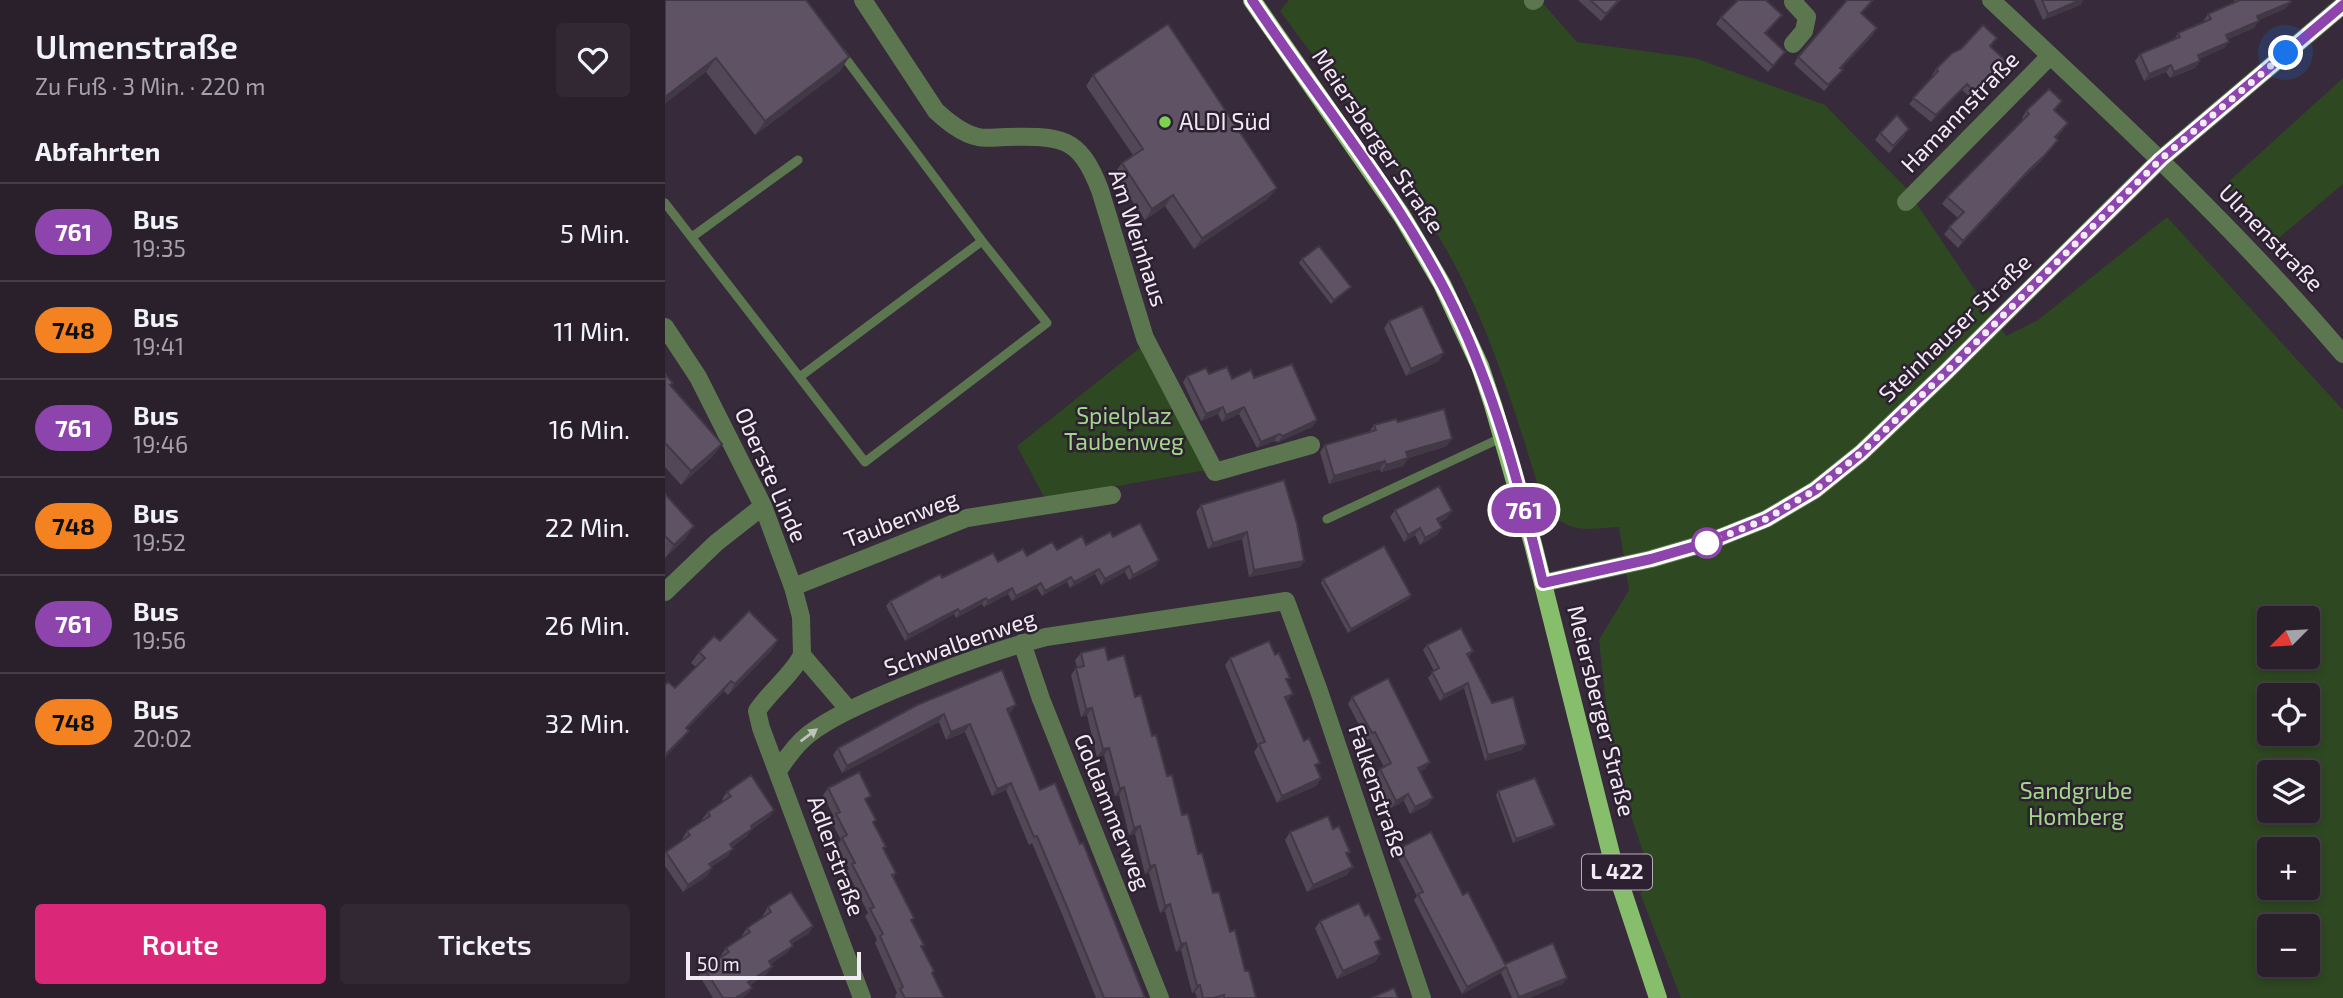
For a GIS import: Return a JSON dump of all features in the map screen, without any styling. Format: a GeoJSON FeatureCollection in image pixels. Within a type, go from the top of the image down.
{"type":"FeatureCollection","features":[{"type":"Feature","properties":{"kind":"main road","name":"Meiersberger Straße"},"geometry":{"type":"LineString","coordinates":[[1252,0],[1402,216],[1436,273],[1480,366],[1503,437],[1543,583],[1613,862],[1658,998]]}},
{"type":"Feature","properties":{"kind":"street","name":"Am Weinhaus"},"geometry":{"type":"LineString","coordinates":[[863,0],[936,111],[951,124],[977,137],[1041,136],[1068,142],[1081,153],[1100,190],[1145,338],[1215,472],[1311,445]]}},
{"type":"Feature","properties":{"kind":"street"},"geometry":{"type":"LineString","coordinates":[[1793,44],[1804,31],[1807,17],[1793,2],[1795,0]]}},
{"type":"Feature","properties":{"kind":"street","name":"Hamannstraße"},"geometry":{"type":"LineString","coordinates":[[1991,0],[2161,159]]}},
{"type":"Feature","properties":{"kind":"street","name":"Steinhauser Straße"},"geometry":{"type":"LineString","coordinates":[[1543,583],[1651,559],[1706,543],[1766,519],[1815,490],[1861,453],[1945,373],[2161,159],[2343,5]]}},
{"type":"Feature","properties":{"kind":"street","name":"Hamannstraße"},"geometry":{"type":"LineString","coordinates":[[1906,202],[2050,56]]}},
{"type":"Feature","properties":{"kind":"street","name":"Ulmenstraße"},"geometry":{"type":"LineString","coordinates":[[2161,159],[2303,307],[2343,354]]}},
{"type":"Feature","properties":{"kind":"street","name":"Oberste Linde"},"geometry":{"type":"LineString","coordinates":[[665,327],[698,377],[763,506],[793,587],[801,617],[802,655]]}},
{"type":"Feature","properties":{"kind":"street","name":"Taubenweg"},"geometry":{"type":"LineString","coordinates":[[793,587],[967,518],[1112,495]]}},
{"type":"Feature","properties":{"kind":"street"},"geometry":{"type":"LineString","coordinates":[[665,593],[716,543],[763,506]]}},
{"type":"Feature","properties":{"kind":"street","name":"Schwalbenweg"},"geometry":{"type":"LineString","coordinates":[[849,710],[910,683],[1046,637],[1286,601]]}},
{"type":"Feature","properties":{"kind":"street","name":"Falkenstraße"},"geometry":{"type":"LineString","coordinates":[[1286,601],[1422,998]]}},
{"type":"Feature","properties":{"kind":"street","name":"Goldammerweg"},"geometry":{"type":"LineString","coordinates":[[1022,643],[1041,699],[1160,998]]}},
{"type":"Feature","properties":{"kind":"street"},"geometry":{"type":"LineString","coordinates":[[778,771],[793,749],[809,734],[849,710],[802,655]]}},
{"type":"Feature","properties":{"kind":"street","name":"Adlerstraße"},"geometry":{"type":"LineString","coordinates":[[802,655],[757,711],[862,998]]}},
{"type":"Feature","properties":{"kind":"lane"},"geometry":{"type":"LineString","coordinates":[[665,203],[865,462],[1047,323],[834,43]]}},
{"type":"Feature","properties":{"kind":"lane"},"geometry":{"type":"LineString","coordinates":[[692,237],[798,160]]}},
{"type":"Feature","properties":{"kind":"lane"},"geometry":{"type":"LineString","coordinates":[[801,376],[982,241]]}},
{"type":"Feature","properties":{"kind":"lane"},"geometry":{"type":"LineString","coordinates":[[1327,519],[1503,437]]}},
{"type":"Feature","properties":{"kind":"green space","name":"Sandgrube Homberg"},"geometry":{"type":"Polygon","coordinates":[[[1289,0],[1540,0],[1577,42],[1695,58],[1825,105],[1906,188],[2006,336],[2038,320],[2167,217],[2343,410],[2343,998],[1681,998],[1640,893],[1654,885],[1612,759],[1599,640],[1629,590],[1619,527],[1587,529],[1570,526],[1544,506],[1496,357],[1472,299],[1419,203],[1280,11],[1289,0]]]}},
{"type":"Feature","properties":{"kind":"green space"},"geometry":{"type":"Polygon","coordinates":[[[2343,78],[2343,184],[2274,242],[2225,185],[2343,78]]]}},
{"type":"Feature","properties":{"kind":"green space","name":"Spielplaz Taubenweg"},"geometry":{"type":"Polygon","coordinates":[[[1141,347],[1207,470],[1045,499],[1017,446],[1141,347]]]}},
{"type":"Feature","properties":{"kind":"building"},"geometry":{"type":"Polygon","coordinates":[[[665,0],[806,0],[849,57],[765,121],[716,58],[665,97],[665,0]]]}},
{"type":"Feature","properties":{"kind":"building"},"geometry":{"type":"Polygon","coordinates":[[[1590,0],[1619,0],[1606,14],[1590,0]]]}},
{"type":"Feature","properties":{"kind":"building"},"geometry":{"type":"Polygon","coordinates":[[[1738,0],[1766,0],[1782,15],[1765,33],[1785,52],[1773,66],[1721,17],[1738,0]]]}},
{"type":"Feature","properties":{"kind":"building"},"geometry":{"type":"Polygon","coordinates":[[[1847,0],[1873,0],[1861,13],[1877,28],[1828,85],[1798,57],[1847,0]]]}},
{"type":"Feature","properties":{"kind":"building"},"geometry":{"type":"Polygon","coordinates":[[[2042,0],[2080,0],[2048,14],[2042,0]]]}},
{"type":"Feature","properties":{"kind":"building"},"geometry":{"type":"Polygon","coordinates":[[[2240,0],[2291,2],[2257,16],[2259,21],[2226,35],[2229,42],[2198,55],[2200,61],[2174,72],[2171,65],[2149,74],[2140,54],[2180,37],[2178,33],[2211,19],[2208,14],[2240,0]]]}},
{"type":"Feature","properties":{"kind":"building","name":"ALDI Süd"},"geometry":{"type":"Polygon","coordinates":[[[1168,24],[1277,188],[1202,238],[1173,195],[1152,209],[1122,163],[1143,149],[1093,75],[1168,24]]]}},
{"type":"Feature","properties":{"kind":"building"},"geometry":{"type":"Polygon","coordinates":[[[1983,25],[1997,38],[1990,46],[2007,62],[1975,92],[1967,84],[1936,115],[1913,98],[1938,71],[1936,69],[1952,53],[1961,49],[1983,25]]]}},
{"type":"Feature","properties":{"kind":"building"},"geometry":{"type":"Polygon","coordinates":[[[2049,89],[2062,101],[2054,110],[2068,123],[2055,137],[2058,140],[2045,155],[1963,241],[1949,227],[1964,212],[1947,197],[2029,114],[2026,111],[2049,89]]]}},
{"type":"Feature","properties":{"kind":"building"},"geometry":{"type":"Polygon","coordinates":[[[1897,115],[1909,129],[1893,146],[1880,133],[1897,115]]]}},
{"type":"Feature","properties":{"kind":"building"},"geometry":{"type":"Polygon","coordinates":[[[1319,246],[1351,287],[1334,300],[1302,259],[1319,246]]]}},
{"type":"Feature","properties":{"kind":"building"},"geometry":{"type":"Polygon","coordinates":[[[1422,306],[1444,353],[1411,369],[1389,321],[1422,306]]]}},
{"type":"Feature","properties":{"kind":"building"},"geometry":{"type":"Polygon","coordinates":[[[1292,364],[1317,420],[1283,436],[1279,434],[1261,442],[1244,407],[1226,415],[1223,407],[1206,414],[1187,376],[1206,368],[1209,374],[1227,367],[1232,379],[1251,370],[1254,378],[1292,364]]]}},
{"type":"Feature","properties":{"kind":"building"},"geometry":{"type":"Polygon","coordinates":[[[665,374],[673,383],[670,385],[722,444],[691,471],[665,443],[665,374]]]}},
{"type":"Feature","properties":{"kind":"building"},"geometry":{"type":"Polygon","coordinates":[[[1444,409],[1452,439],[1406,452],[1408,458],[1386,465],[1385,461],[1334,476],[1325,445],[1376,430],[1374,425],[1396,419],[1398,422],[1444,409]]]}},
{"type":"Feature","properties":{"kind":"building"},"geometry":{"type":"Polygon","coordinates":[[[1284,480],[1304,561],[1254,570],[1247,532],[1213,543],[1201,505],[1284,480]]]}},
{"type":"Feature","properties":{"kind":"building"},"geometry":{"type":"Polygon","coordinates":[[[1439,486],[1452,511],[1437,519],[1442,528],[1425,538],[1420,528],[1408,535],[1395,510],[1439,486]]]}},
{"type":"Feature","properties":{"kind":"building"},"geometry":{"type":"Polygon","coordinates":[[[665,494],[694,526],[674,545],[665,536],[665,494]]]}},
{"type":"Feature","properties":{"kind":"building"},"geometry":{"type":"Polygon","coordinates":[[[1140,523],[1159,560],[1133,575],[1129,566],[1105,579],[1099,569],[1074,582],[1071,577],[1045,591],[1041,583],[1016,596],[1012,588],[960,612],[958,609],[908,635],[890,601],[940,574],[942,578],[993,553],[998,562],[1023,549],[1027,556],[1052,542],[1057,550],[1082,536],[1086,545],[1110,532],[1113,537],[1140,523]]]}},
{"type":"Feature","properties":{"kind":"building"},"geometry":{"type":"Polygon","coordinates":[[[1384,546],[1411,595],[1351,629],[1323,579],[1384,546]]]}},
{"type":"Feature","properties":{"kind":"building"},"geometry":{"type":"Polygon","coordinates":[[[749,611],[778,640],[735,684],[731,681],[686,728],[689,731],[665,755],[665,685],[668,682],[675,688],[705,658],[699,652],[714,636],[720,641],[749,611]]]}},
{"type":"Feature","properties":{"kind":"building"},"geometry":{"type":"Polygon","coordinates":[[[1461,628],[1473,651],[1467,654],[1492,703],[1513,697],[1526,744],[1488,755],[1468,683],[1444,695],[1432,672],[1439,668],[1427,645],[1461,628]]]}},
{"type":"Feature","properties":{"kind":"building"},"geometry":{"type":"Polygon","coordinates":[[[1269,641],[1275,655],[1279,653],[1290,678],[1286,679],[1293,694],[1285,697],[1304,741],[1309,738],[1320,763],[1315,765],[1321,778],[1282,796],[1259,744],[1265,742],[1230,658],[1269,641]]]}},
{"type":"Feature","properties":{"kind":"building"},"geometry":{"type":"Polygon","coordinates":[[[1105,647],[1108,660],[1124,655],[1135,697],[1141,695],[1152,736],[1156,735],[1167,776],[1172,775],[1182,815],[1188,814],[1198,854],[1202,853],[1213,893],[1219,892],[1230,932],[1235,930],[1245,971],[1249,971],[1256,998],[1224,998],[1224,995],[1203,998],[1200,985],[1197,986],[1186,943],[1181,944],[1170,904],[1165,906],[1155,865],[1150,866],[1140,826],[1134,828],[1124,787],[1120,789],[1109,748],[1103,749],[1092,708],[1086,709],[1076,668],[1084,666],[1081,653],[1105,647]]]}},
{"type":"Feature","properties":{"kind":"building"},"geometry":{"type":"Polygon","coordinates":[[[1002,670],[1016,705],[1007,709],[1040,790],[1055,783],[1080,844],[1083,843],[1145,998],[1104,998],[1037,836],[1034,837],[1011,783],[997,789],[970,724],[951,732],[944,714],[847,766],[838,748],[917,705],[1002,670]]]}},
{"type":"Feature","properties":{"kind":"building"},"geometry":{"type":"Polygon","coordinates":[[[1388,678],[1430,762],[1418,768],[1433,798],[1415,807],[1408,794],[1396,801],[1380,769],[1391,763],[1352,697],[1388,678]]]}},
{"type":"Feature","properties":{"kind":"building"},"geometry":{"type":"Polygon","coordinates":[[[859,772],[871,796],[865,799],[876,820],[873,822],[896,873],[892,875],[914,918],[911,920],[924,945],[921,946],[944,998],[905,998],[900,989],[903,987],[880,936],[883,934],[870,909],[874,907],[842,838],[847,835],[836,814],[840,812],[828,788],[859,772]]]}},
{"type":"Feature","properties":{"kind":"building"},"geometry":{"type":"Polygon","coordinates":[[[751,775],[774,810],[730,844],[733,849],[709,864],[712,868],[688,885],[666,852],[690,835],[687,831],[710,816],[708,812],[731,796],[727,792],[751,775]]]}},
{"type":"Feature","properties":{"kind":"building"},"geometry":{"type":"Polygon","coordinates":[[[1535,778],[1555,825],[1516,839],[1498,791],[1535,778]]]}},
{"type":"Feature","properties":{"kind":"building"},"geometry":{"type":"Polygon","coordinates":[[[1328,816],[1333,829],[1339,826],[1350,852],[1346,853],[1353,867],[1313,885],[1290,832],[1328,816]]]}},
{"type":"Feature","properties":{"kind":"building"},"geometry":{"type":"Polygon","coordinates":[[[1431,832],[1463,895],[1468,892],[1505,964],[1553,943],[1567,978],[1519,997],[1506,967],[1467,987],[1418,894],[1423,892],[1400,848],[1431,832]]]}},
{"type":"Feature","properties":{"kind":"building"},"geometry":{"type":"Polygon","coordinates":[[[791,892],[813,926],[790,941],[793,946],[769,961],[772,967],[748,982],[752,988],[735,998],[723,998],[704,968],[729,952],[726,948],[750,932],[747,928],[771,912],[768,907],[791,892]]]}},
{"type":"Feature","properties":{"kind":"building"},"geometry":{"type":"Polygon","coordinates":[[[1359,903],[1365,916],[1369,914],[1381,939],[1375,942],[1380,954],[1343,971],[1320,921],[1359,903]]]}},
{"type":"Feature","properties":{"kind":"building"},"geometry":{"type":"Polygon","coordinates":[[[1394,988],[1398,998],[1371,998],[1394,988]]]}},
{"type":"Feature","properties":{"kind":"bus line","name":"761"},"geometry":{"type":"LineString","coordinates":[[1252,0],[1402,216],[1462,324],[1493,405],[1543,583],[1651,559],[1706,543],[1766,519],[1815,490],[1861,453],[1945,373],[2190,132],[2343,5]]}},
{"type":"Feature","properties":{"kind":"place","name":"ALDI Süd"},"geometry":{"type":"Point","coordinates":[1165,122]}},
{"type":"Feature","properties":{"kind":"route"},"geometry":{"type":"LineString","coordinates":[[1707,543],[1766,519],[1815,490],[1861,453],[2161,159],[2286,53]]}}]}
